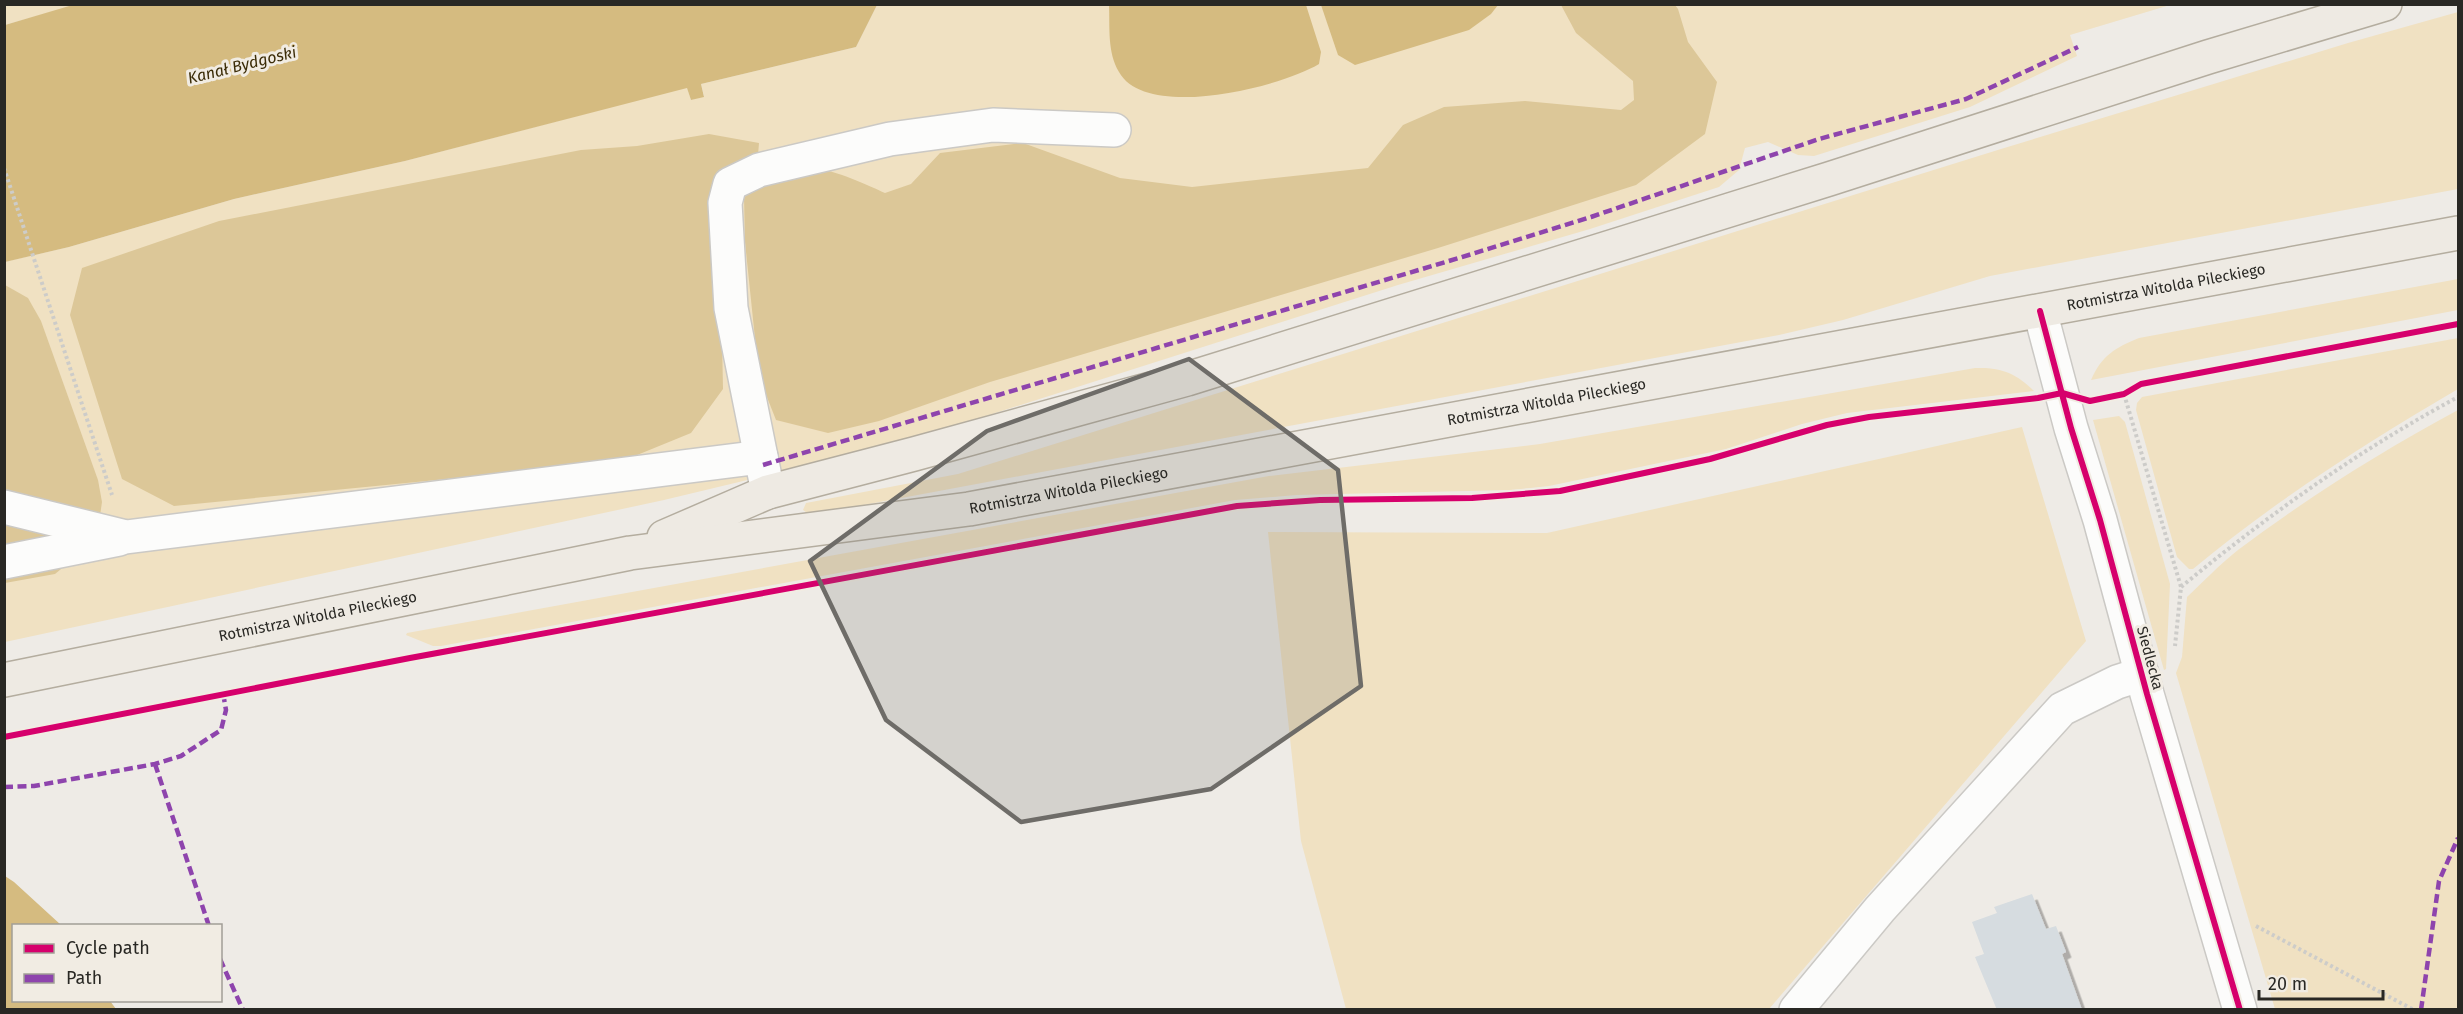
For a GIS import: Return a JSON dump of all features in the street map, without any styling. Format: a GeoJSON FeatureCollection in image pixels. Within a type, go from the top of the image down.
{"type":"FeatureCollection","features":[{"type":"Feature","properties":{"kind":"main road","name":"Rotmistrza Witolda Pileckiego"},"geometry":{"type":"LineString","coordinates":[[630,553],[768,492],[1187,379],[1829,179],[2208,57],[2385,4]]}},
{"type":"Feature","properties":{"kind":"main road","name":"Rotmistrza Witolda Pileckiego"},"geometry":{"type":"LineString","coordinates":[[4,680],[630,553],[969,509],[2458,234]]}},
{"type":"Feature","properties":{"kind":"street"},"geometry":{"type":"LineString","coordinates":[[768,492],[732,308],[725,203],[730,184],[759,170],[901,137],[993,125],[1114,130]]}},
{"type":"Feature","properties":{"kind":"street","name":"Siedlecka"},"geometry":{"type":"LineString","coordinates":[[2040,311],[2144,684],[2240,1010]]}},
{"type":"Feature","properties":{"kind":"street"},"geometry":{"type":"LineString","coordinates":[[4,562],[126,537],[761,457]]}},
{"type":"Feature","properties":{"kind":"street"},"geometry":{"type":"LineString","coordinates":[[4,507],[126,537]]}},
{"type":"Feature","properties":{"kind":"street","name":"Siedlecka"},"geometry":{"type":"LineString","coordinates":[[1796,1010],[1880,909],[2062,709],[2117,682],[2144,684]]}},
{"type":"Feature","properties":{"kind":"path"},"geometry":{"type":"LineString","coordinates":[[4,168],[126,537]]}},
{"type":"Feature","properties":{"kind":"path"},"geometry":{"type":"LineString","coordinates":[[2124,394],[2181,587],[2173,668],[2144,684]]}},
{"type":"Feature","properties":{"kind":"path"},"geometry":{"type":"LineString","coordinates":[[2181,587],[2232,545],[2332,472],[2412,422],[2458,397]]}},
{"type":"Feature","properties":{"kind":"path"},"geometry":{"type":"LineString","coordinates":[[2206,900],[2414,1010]]}},
{"type":"Feature","properties":{"kind":"highlighted area"},"geometry":{"type":"Polygon","coordinates":[[[1189,359],[1338,470],[1361,686],[1211,789],[1021,822],[886,720],[810,561],[987,431],[1189,359]]]}},
{"type":"Feature","properties":{"kind":"shaded area"},"geometry":{"type":"Polygon","coordinates":[[[5,5],[76,5],[5,25],[5,5]]]}},
{"type":"Feature","properties":{"kind":"shaded area"},"geometry":{"type":"Polygon","coordinates":[[[877,5],[2170,5],[2070,35],[2077,56],[1970,107],[1814,156],[1798,155],[1768,142],[1745,148],[1739,170],[1719,187],[1590,229],[1398,285],[901,443],[664,500],[5,642],[4,262],[69,247],[234,199],[405,161],[687,87],[691,100],[704,96],[701,84],[856,47],[877,5]]]}},
{"type":"Feature","properties":{"kind":"shaded area"},"geometry":{"type":"Polygon","coordinates":[[[1561,5],[1675,5],[1688,42],[1717,82],[1705,134],[1636,185],[1438,248],[990,382],[879,421],[828,433],[776,420],[759,377],[745,242],[744,197],[787,176],[814,169],[840,174],[885,193],[911,184],[940,153],[1023,143],[1120,178],[1192,187],[1368,168],[1403,125],[1444,107],[1525,101],[1621,110],[1634,100],[1633,81],[1576,33],[1561,5]]]}},
{"type":"Feature","properties":{"kind":"shaded area"},"geometry":{"type":"Polygon","coordinates":[[[2458,12],[2458,189],[1990,276],[1843,320],[1779,335],[810,515],[803,510],[806,503],[958,474],[2001,149],[2348,43],[2458,12]]]}},
{"type":"Feature","properties":{"kind":"shaded area"},"geometry":{"type":"Polygon","coordinates":[[[709,134],[759,143],[758,155],[743,164],[722,339],[723,389],[691,433],[620,462],[174,506],[122,479],[70,315],[82,268],[219,221],[581,150],[637,146],[709,134]]]}},
{"type":"Feature","properties":{"kind":"shaded area"},"geometry":{"type":"Polygon","coordinates":[[[2458,279],[2458,310],[2091,380],[2099,365],[2110,353],[2139,338],[2458,279]]]}},
{"type":"Feature","properties":{"kind":"shaded area"},"geometry":{"type":"Polygon","coordinates":[[[5,285],[28,298],[41,321],[98,480],[102,502],[100,516],[78,555],[55,574],[5,583],[5,285]]]}},
{"type":"Feature","properties":{"kind":"shaded area"},"geometry":{"type":"Polygon","coordinates":[[[2458,338],[2458,389],[2322,473],[2256,519],[2193,569],[2189,569],[2177,557],[2136,410],[2137,403],[2142,397],[2458,338]]]}},
{"type":"Feature","properties":{"kind":"shaded area"},"geometry":{"type":"Polygon","coordinates":[[[1975,368],[2008,372],[2034,391],[1847,413],[1802,424],[1726,449],[1549,486],[1511,490],[1296,495],[1235,500],[441,646],[433,646],[406,635],[1269,476],[1540,444],[1975,368]]]}},
{"type":"Feature","properties":{"kind":"shaded area"},"geometry":{"type":"Polygon","coordinates":[[[2458,410],[2458,1009],[2275,1009],[2176,673],[2182,657],[2187,597],[2231,555],[2291,512],[2373,459],[2458,410]]]}},
{"type":"Feature","properties":{"kind":"shaded area"},"geometry":{"type":"Polygon","coordinates":[[[2119,416],[2125,422],[2170,584],[2166,669],[2164,670],[2093,420],[2119,416]]]}},
{"type":"Feature","properties":{"kind":"shaded area"},"geometry":{"type":"Polygon","coordinates":[[[2022,427],[2086,641],[1769,1009],[1346,1009],[1301,841],[1268,532],[1547,533],[2022,427]]]}},
{"type":"Feature","properties":{"kind":"water","name":"Kanał Bydgoski"},"geometry":{"type":"Polygon","coordinates":[[[76,4],[877,5],[856,47],[701,84],[704,97],[691,100],[687,88],[405,161],[234,199],[69,247],[5,262],[5,25],[76,4]]]}},
{"type":"Feature","properties":{"kind":"water"},"geometry":{"type":"Polygon","coordinates":[[[1321,4],[1498,5],[1491,14],[1469,30],[1355,65],[1338,55],[1321,4]]]}},
{"type":"Feature","properties":{"kind":"water"},"geometry":{"type":"Polygon","coordinates":[[[1109,5],[1306,5],[1321,52],[1319,64],[1276,82],[1246,90],[1184,97],[1156,95],[1134,87],[1119,72],[1111,48],[1109,5]]]}},
{"type":"Feature","properties":{"kind":"water"},"geometry":{"type":"Polygon","coordinates":[[[5,876],[60,924],[12,924],[12,1002],[111,1002],[116,1009],[5,1009],[5,876]]]}},
{"type":"Feature","properties":{"kind":"building"},"geometry":{"type":"Polygon","coordinates":[[[2032,894],[2046,929],[2056,926],[2066,952],[2062,954],[2082,1010],[1997,1010],[1975,957],[1984,954],[1972,922],[1997,913],[1994,907],[2032,894]]]}},
{"type":"Feature","properties":{"kind":"marked path"},"geometry":{"type":"LineString","coordinates":[[763,465],[1459,258],[1591,217],[1819,139],[1966,99],[2078,47]]}},
{"type":"Feature","properties":{"kind":"marked path"},"geometry":{"type":"LineString","coordinates":[[4,787],[34,786],[155,764],[181,756],[221,730],[226,710],[223,693]]}},
{"type":"Feature","properties":{"kind":"marked path"},"geometry":{"type":"LineString","coordinates":[[155,764],[208,924]]}},
{"type":"Feature","properties":{"kind":"marked path"},"geometry":{"type":"LineString","coordinates":[[2421,1010],[2439,881],[2458,838]]}},
{"type":"Feature","properties":{"kind":"marked path"},"geometry":{"type":"LineString","coordinates":[[222,963],[243,1010]]}},
{"type":"Feature","properties":{"kind":"cycle path"},"geometry":{"type":"LineString","coordinates":[[2040,311],[2147,694],[2240,1010]]}},
{"type":"Feature","properties":{"kind":"cycle path"},"geometry":{"type":"LineString","coordinates":[[4,737],[410,658],[1237,506],[1320,500],[1472,498],[1560,491],[1710,459],[1827,425],[1869,417],[2038,398],[2062,393],[2090,401],[2124,394],[2141,384],[2458,324]]}}]}
